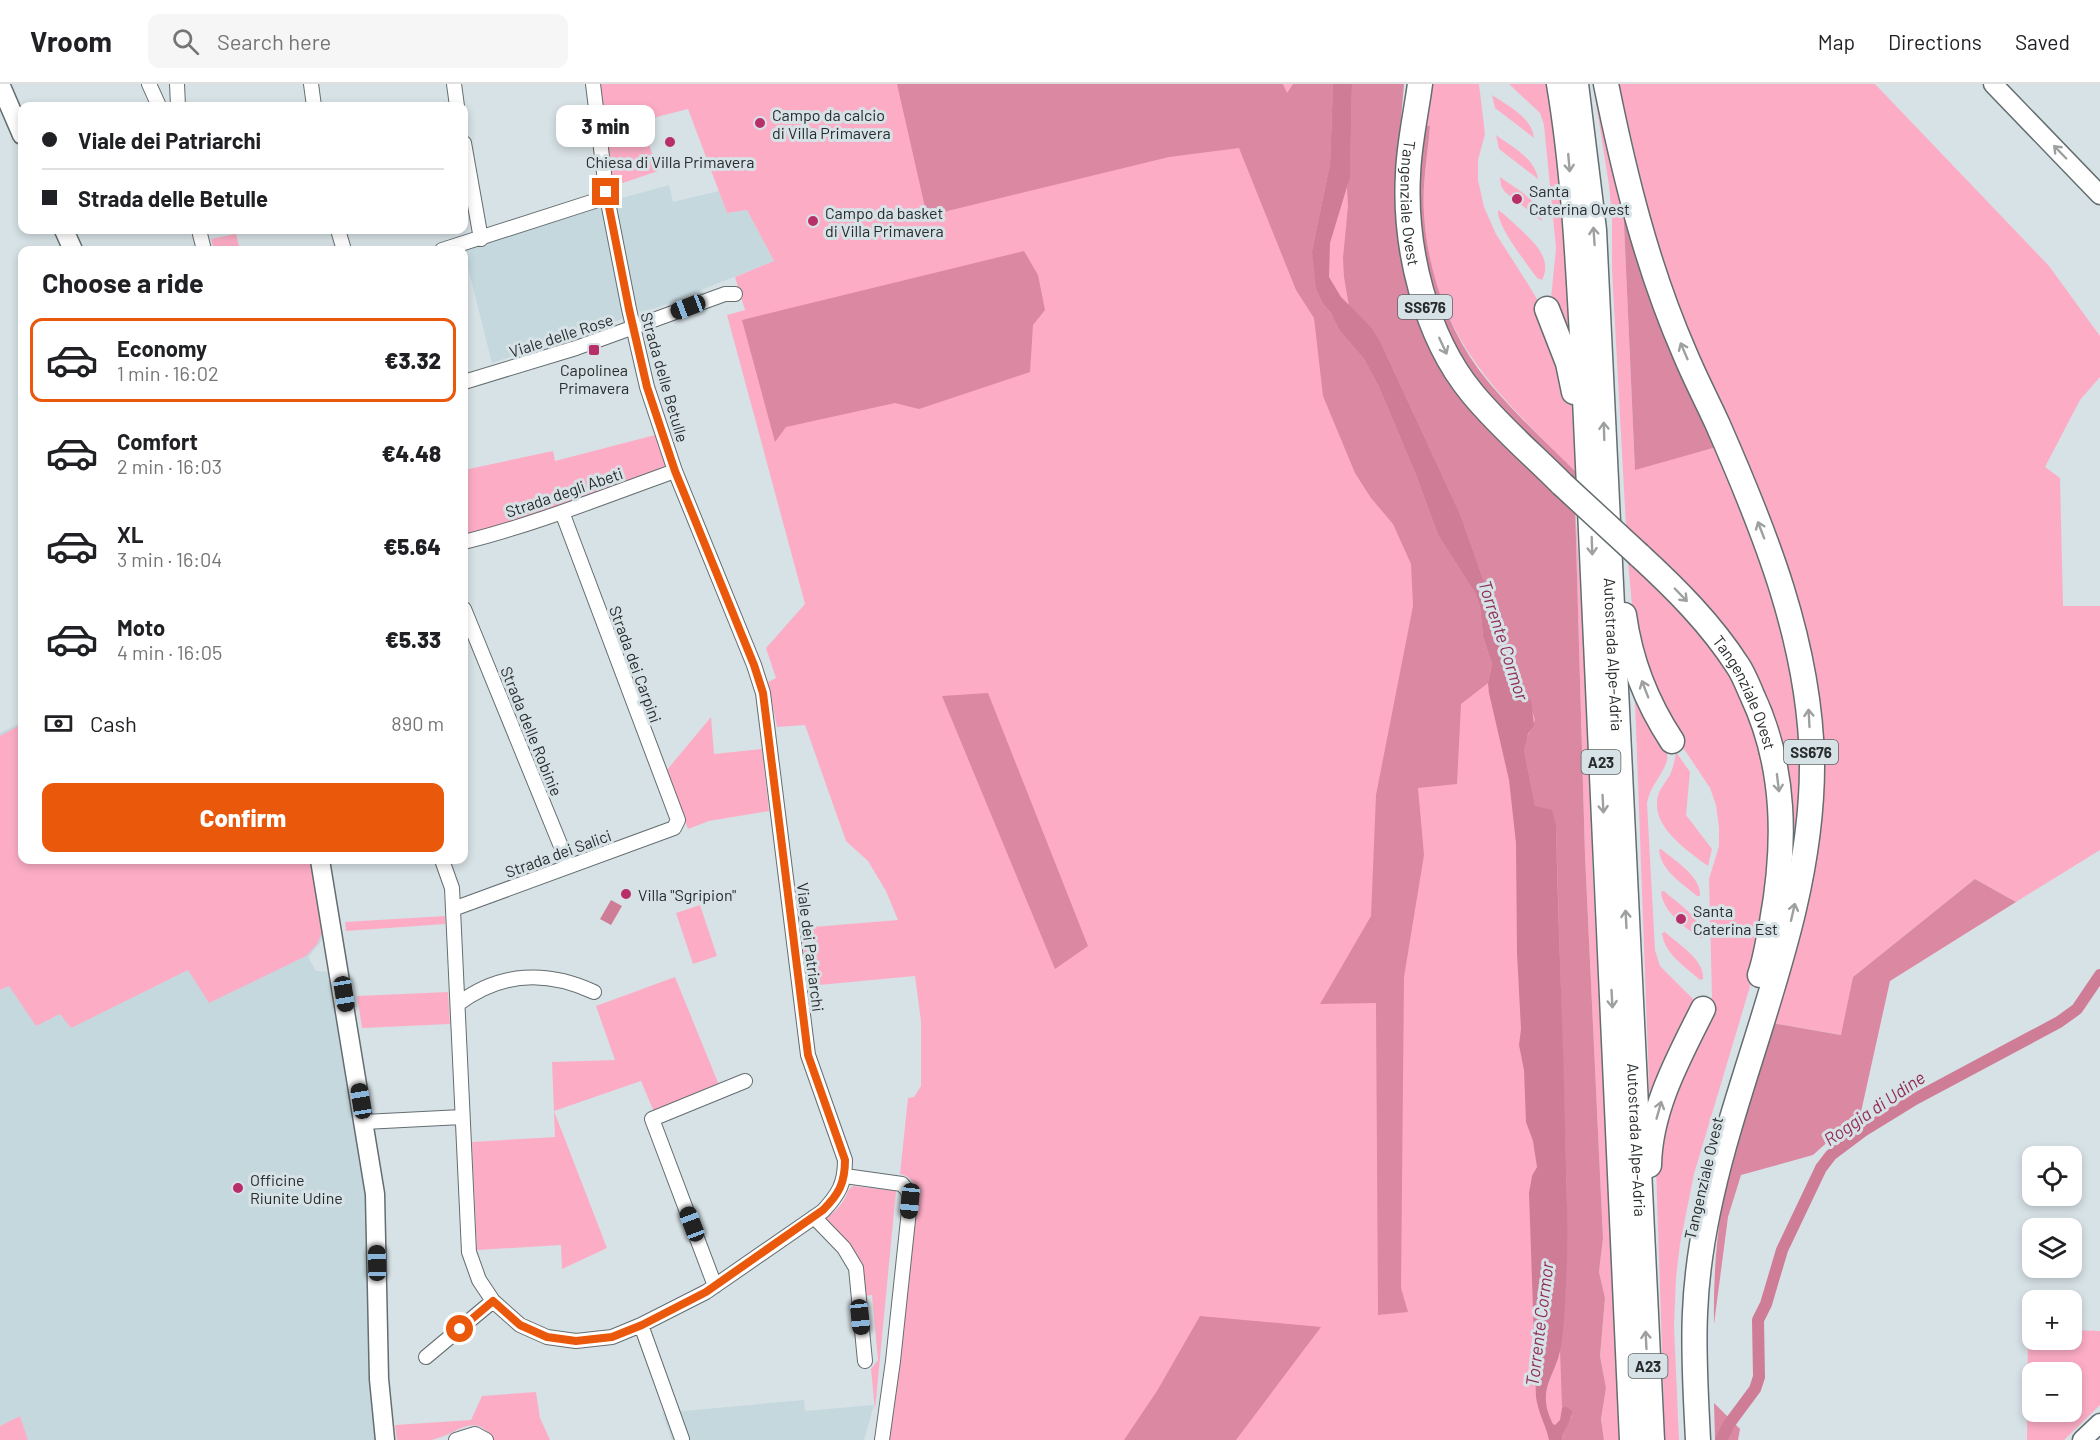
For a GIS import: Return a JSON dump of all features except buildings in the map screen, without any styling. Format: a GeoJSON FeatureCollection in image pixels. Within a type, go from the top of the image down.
{"type":"FeatureCollection","features":[{"type":"Feature","properties":{"kind":"highway","name":"Tangenziale Ovest"},"geometry":{"type":"LineString","coordinates":[[1420,84],[1408,173],[1407,209],[1411,246],[1424,305],[1450,361],[1472,393],[1562,484],[1678,591],[1710,626],[1740,668],[1773,752],[1778,777],[1782,827],[1776,899],[1764,963],[1708,1142],[1690,1217],[1682,1283],[1683,1440]]}},
{"type":"Feature","properties":{"kind":"highway","name":"Autostrada Alpe-Adria"},"geometry":{"type":"LineString","coordinates":[[1559,84],[1566,123],[1577,238],[1632,1440]]}},
{"type":"Feature","properties":{"kind":"highway","name":"Autostrada Alpe-Adria"},"geometry":{"type":"LineString","coordinates":[[1576,84],[1594,230],[1652,1440]]}},
{"type":"Feature","properties":{"kind":"highway","name":"Tangenziale Ovest"},"geometry":{"type":"LineString","coordinates":[[1606,84],[1630,198],[1656,281],[1685,355],[1717,423],[1769,551],[1799,649],[1809,705],[1812,762],[1807,843],[1780,965],[1723,1148],[1699,1266],[1695,1313],[1698,1440]]}},
{"type":"Feature","properties":{"kind":"highway"},"geometry":{"type":"LineString","coordinates":[[1546,309],[1568,363],[1573,382],[1578,462],[1589,488]]}},
{"type":"Feature","properties":{"kind":"highway"},"geometry":{"type":"LineString","coordinates":[[1605,467],[1618,508],[1624,618],[1629,642],[1645,692],[1671,741]]}},
{"type":"Feature","properties":{"kind":"highway"},"geometry":{"type":"LineString","coordinates":[[1644,1292],[1651,1251],[1649,1161],[1652,1136],[1672,1072],[1703,1009]]}},
{"type":"Feature","properties":{"kind":"street"},"geometry":{"type":"LineString","coordinates":[[0,84],[18,126]]}},
{"type":"Feature","properties":{"kind":"street"},"geometry":{"type":"LineString","coordinates":[[148,84],[157,102]]}},
{"type":"Feature","properties":{"kind":"street"},"geometry":{"type":"LineString","coordinates":[[177,84],[178,102]]}},
{"type":"Feature","properties":{"kind":"street"},"geometry":{"type":"LineString","coordinates":[[311,84],[313,102]]}},
{"type":"Feature","properties":{"kind":"street"},"geometry":{"type":"LineString","coordinates":[[454,84],[456,102]]}},
{"type":"Feature","properties":{"kind":"street","name":"Strada delle Betulle"},"geometry":{"type":"LineString","coordinates":[[593,84],[607,197],[647,387],[675,471],[754,665]]}},
{"type":"Feature","properties":{"kind":"street"},"geometry":{"type":"LineString","coordinates":[[1993,84],[2100,195]]}},
{"type":"Feature","properties":{"kind":"street"},"geometry":{"type":"LineString","coordinates":[[468,166],[481,239]]}},
{"type":"Feature","properties":{"kind":"street"},"geometry":{"type":"LineString","coordinates":[[456,246],[607,197]]}},
{"type":"Feature","properties":{"kind":"street","name":"Viale delle Rose"},"geometry":{"type":"LineString","coordinates":[[468,381],[633,328],[725,294],[735,294]]}},
{"type":"Feature","properties":{"kind":"street","name":"Strada degli Abeti"},"geometry":{"type":"LineString","coordinates":[[468,541],[562,512],[675,471]]}},
{"type":"Feature","properties":{"kind":"street","name":"Strada dei Carpini"},"geometry":{"type":"LineString","coordinates":[[562,512],[678,820],[674,828]]}},
{"type":"Feature","properties":{"kind":"street","name":"Strada delle Robinie"},"geometry":{"type":"LineString","coordinates":[[468,619],[569,866]]}},
{"type":"Feature","properties":{"kind":"street","name":"Viale dei Patriarchi"},"geometry":{"type":"LineString","coordinates":[[754,665],[763,693],[808,1055],[845,1160],[845,1176]]}},
{"type":"Feature","properties":{"kind":"street","name":"Strada dei Salici"},"geometry":{"type":"LineString","coordinates":[[453,909],[674,828]]}},
{"type":"Feature","properties":{"kind":"street"},"geometry":{"type":"LineString","coordinates":[[321,864],[375,1194],[379,1378],[385,1440]]}},
{"type":"Feature","properties":{"kind":"street"},"geometry":{"type":"LineString","coordinates":[[443,864],[452,888],[469,1252],[479,1280],[493,1301],[520,1325],[547,1337],[576,1341],[612,1337],[642,1325],[715,1286],[814,1217],[836,1197],[845,1176],[902,1184],[908,1191],[910,1201],[882,1440]]}},
{"type":"Feature","properties":{"kind":"street"},"geometry":{"type":"LineString","coordinates":[[458,1004],[473,993],[506,980],[546,976],[575,983],[594,992]]}},
{"type":"Feature","properties":{"kind":"street"},"geometry":{"type":"LineString","coordinates":[[715,1286],[652,1119],[745,1081]]}},
{"type":"Feature","properties":{"kind":"street"},"geometry":{"type":"LineString","coordinates":[[364,1122],[462,1117]]}},
{"type":"Feature","properties":{"kind":"street"},"geometry":{"type":"LineString","coordinates":[[814,1217],[844,1248],[856,1268],[865,1361]]}},
{"type":"Feature","properties":{"kind":"street"},"geometry":{"type":"LineString","coordinates":[[426,1357],[493,1301]]}},
{"type":"Feature","properties":{"kind":"street"},"geometry":{"type":"LineString","coordinates":[[642,1325],[682,1439]]}},
{"type":"Feature","properties":{"kind":"street"},"geometry":{"type":"LineString","coordinates":[[2082,1440],[2100,1423]]}},
{"type":"Feature","properties":{"kind":"street"},"geometry":{"type":"LineString","coordinates":[[456,1440],[476,1434],[486,1440]]}},
{"type":"Feature","properties":{"kind":"shaded area"},"geometry":{"type":"Polygon","coordinates":[[[598,84],[1400,84],[1391,243],[1533,483],[1599,1440],[888,1440],[918,1194],[912,1181],[900,1174],[908,1098],[914,1097],[921,1086],[921,1021],[915,976],[808,986],[801,928],[898,920],[886,891],[868,861],[846,841],[805,725],[777,727],[768,682],[776,678],[766,648],[805,604],[727,315],[745,310],[735,277],[774,261],[747,210],[727,213],[688,109],[641,121],[658,171],[611,187],[598,84]]]}},
{"type":"Feature","properties":{"kind":"shaded area"},"geometry":{"type":"Polygon","coordinates":[[[897,84],[1283,84],[1287,93],[1293,84],[1333,84],[1330,164],[1312,251],[1324,305],[1331,313],[1339,330],[1364,359],[1379,387],[1438,535],[1475,593],[1480,607],[1483,637],[1492,664],[1488,683],[1461,704],[1457,784],[1418,788],[1424,855],[1404,977],[1401,1288],[1408,1312],[1378,1315],[1376,1003],[1320,1004],[1371,916],[1376,795],[1413,606],[1411,564],[1393,524],[1371,498],[1355,473],[1323,396],[1314,318],[1296,290],[1239,148],[1169,157],[927,216],[897,84]]]}},
{"type":"Feature","properties":{"kind":"shaded area"},"geometry":{"type":"Polygon","coordinates":[[[1352,84],[1404,84],[1397,166],[1418,310],[1575,505],[1585,855],[1603,1238],[1599,1272],[1605,1298],[1600,1356],[1606,1388],[1601,1419],[1604,1440],[1562,1440],[1565,1428],[1572,1416],[1565,1406],[1562,1408],[1560,1348],[1566,1287],[1567,1201],[1556,827],[1535,807],[1524,750],[1525,742],[1535,720],[1527,695],[1515,686],[1514,665],[1493,597],[1482,576],[1461,516],[1381,343],[1372,328],[1349,306],[1343,258],[1350,169],[1352,84]]]}},
{"type":"Feature","properties":{"kind":"shaded area"},"geometry":{"type":"Polygon","coordinates":[[[1426,84],[1479,84],[1485,134],[1478,160],[1478,180],[1484,207],[1496,234],[1544,311],[1571,395],[1576,472],[1494,387],[1472,358],[1454,327],[1439,293],[1429,256],[1424,213],[1424,181],[1430,127],[1421,125],[1426,84]]]}},
{"type":"Feature","properties":{"kind":"shaded area"},"geometry":{"type":"Polygon","coordinates":[[[1509,84],[1549,84],[1562,197],[1572,347],[1551,299],[1556,248],[1544,125],[1540,113],[1509,84]]]}},
{"type":"Feature","properties":{"kind":"shaded area"},"geometry":{"type":"Polygon","coordinates":[[[1593,84],[1601,84],[1622,180],[1635,469],[1720,446],[1753,526],[1801,704],[1802,795],[1787,906],[1786,782],[1700,599],[1626,526],[1612,270],[1612,221],[1609,185],[1593,84]]]}},
{"type":"Feature","properties":{"kind":"shaded area"},"geometry":{"type":"Polygon","coordinates":[[[1619,84],[1875,84],[2049,266],[2100,336],[2100,377],[2080,400],[2045,467],[2060,478],[2063,606],[2100,606],[2100,850],[2016,902],[1975,879],[1853,977],[1842,1035],[1772,1023],[1817,848],[1821,818],[1823,756],[1813,664],[1798,605],[1677,303],[1651,223],[1619,84]]]}},
{"type":"Feature","properties":{"kind":"shaded area"},"geometry":{"type":"Polygon","coordinates":[[[1492,95],[1524,118],[1534,138],[1495,108],[1492,95]]]}},
{"type":"Feature","properties":{"kind":"shaded area"},"geometry":{"type":"Polygon","coordinates":[[[1421,125],[1430,126],[1424,191],[1426,234],[1434,275],[1448,315],[1467,353],[1479,370],[1513,410],[1576,472],[1577,481],[1518,426],[1493,398],[1471,370],[1452,339],[1437,305],[1426,267],[1418,221],[1421,125]]]}},
{"type":"Feature","properties":{"kind":"shaded area"},"geometry":{"type":"Polygon","coordinates":[[[1496,135],[1528,159],[1538,179],[1499,149],[1496,135]]]}},
{"type":"Feature","properties":{"kind":"shaded area"},"geometry":{"type":"Polygon","coordinates":[[[1500,177],[1532,201],[1542,221],[1505,192],[1501,186],[1500,177]]]}},
{"type":"Feature","properties":{"kind":"shaded area"},"geometry":{"type":"Polygon","coordinates":[[[1622,180],[1720,446],[1635,470],[1622,180]]]}},
{"type":"Feature","properties":{"kind":"shaded area"},"geometry":{"type":"Polygon","coordinates":[[[669,185],[673,202],[719,191],[727,213],[747,210],[774,261],[656,308],[640,312],[636,308],[615,200],[669,185]]]}},
{"type":"Feature","properties":{"kind":"shaded area"},"geometry":{"type":"Polygon","coordinates":[[[602,204],[625,318],[492,363],[468,267],[468,250],[602,204]]]}},
{"type":"Feature","properties":{"kind":"shaded area"},"geometry":{"type":"Polygon","coordinates":[[[1498,210],[1525,233],[1540,251],[1545,265],[1542,280],[1537,278],[1513,244],[1502,225],[1498,210]]]}},
{"type":"Feature","properties":{"kind":"shaded area"},"geometry":{"type":"Polygon","coordinates":[[[236,234],[239,246],[213,246],[211,239],[236,234]]]}},
{"type":"Feature","properties":{"kind":"shaded area"},"geometry":{"type":"Polygon","coordinates":[[[1024,251],[1038,275],[1045,310],[1033,325],[1030,372],[919,409],[895,403],[786,427],[775,442],[742,320],[1024,251]]]}},
{"type":"Feature","properties":{"kind":"shaded area"},"geometry":{"type":"Polygon","coordinates":[[[655,435],[665,465],[664,468],[499,526],[468,534],[468,469],[553,451],[555,461],[655,435]]]}},
{"type":"Feature","properties":{"kind":"shaded area"},"geometry":{"type":"Polygon","coordinates":[[[1575,505],[1592,781],[1592,861],[1619,1393],[1619,1440],[1604,1440],[1601,1419],[1606,1388],[1600,1356],[1605,1298],[1599,1272],[1603,1238],[1585,855],[1575,505]]]}},
{"type":"Feature","properties":{"kind":"shaded area"},"geometry":{"type":"Polygon","coordinates":[[[1627,551],[1663,582],[1748,693],[1775,816],[1760,953],[1694,1174],[1680,1244],[1674,1326],[1679,1440],[1665,1440],[1656,1167],[1661,1122],[1712,997],[1709,879],[1719,846],[1719,828],[1716,805],[1710,788],[1664,719],[1634,627],[1627,551]]]}},
{"type":"Feature","properties":{"kind":"shaded area"},"geometry":{"type":"Polygon","coordinates":[[[1634,674],[1660,731],[1667,753],[1665,766],[1647,803],[1655,950],[1660,966],[1698,1004],[1650,1110],[1634,674]]]}},
{"type":"Feature","properties":{"kind":"shaded area"},"geometry":{"type":"Polygon","coordinates":[[[988,693],[1088,946],[1055,969],[942,696],[988,693]]]}},
{"type":"Feature","properties":{"kind":"shaded area"},"geometry":{"type":"Polygon","coordinates":[[[711,717],[714,754],[762,749],[769,811],[709,821],[688,829],[666,771],[711,717]]]}},
{"type":"Feature","properties":{"kind":"shaded area"},"geometry":{"type":"Polygon","coordinates":[[[18,724],[18,864],[39,864],[324,931],[320,943],[308,957],[316,971],[328,972],[335,982],[368,1198],[370,1395],[377,1440],[28,1440],[20,1416],[0,1426],[0,733],[18,724]]]}},
{"type":"Feature","properties":{"kind":"shaded area"},"geometry":{"type":"Polygon","coordinates":[[[18,726],[18,864],[313,864],[323,931],[317,944],[306,956],[209,1003],[188,970],[71,1028],[60,1014],[36,1026],[9,986],[0,990],[0,736],[18,726]]]}},
{"type":"Feature","properties":{"kind":"shaded area"},"geometry":{"type":"Polygon","coordinates":[[[1676,752],[1690,772],[1686,815],[1712,849],[1708,866],[1672,836],[1659,817],[1658,796],[1670,775],[1676,752]]]}},
{"type":"Feature","properties":{"kind":"shaded area"},"geometry":{"type":"Polygon","coordinates":[[[1661,849],[1697,882],[1700,896],[1697,896],[1668,870],[1661,857],[1659,850],[1661,849]]]}},
{"type":"Feature","properties":{"kind":"shaded area"},"geometry":{"type":"Polygon","coordinates":[[[1975,879],[2016,902],[1890,981],[1861,1112],[1813,1155],[1741,1175],[1728,1217],[1714,1324],[1716,1260],[1720,1218],[1728,1176],[1737,1138],[1772,1023],[1841,1035],[1853,977],[1975,879]]]}},
{"type":"Feature","properties":{"kind":"shaded area"},"geometry":{"type":"Polygon","coordinates":[[[1664,891],[1699,924],[1702,938],[1681,924],[1670,913],[1663,900],[1661,892],[1664,891]]]}},
{"type":"Feature","properties":{"kind":"shaded area"},"geometry":{"type":"Polygon","coordinates":[[[700,905],[717,956],[693,964],[676,913],[700,905]]]}},
{"type":"Feature","properties":{"kind":"shaded area"},"geometry":{"type":"Polygon","coordinates":[[[445,916],[445,924],[346,931],[345,922],[445,916]]]}},
{"type":"Feature","properties":{"kind":"shaded area"},"geometry":{"type":"Polygon","coordinates":[[[1665,932],[1700,965],[1703,979],[1700,980],[1671,954],[1664,941],[1662,933],[1665,932]]]}},
{"type":"Feature","properties":{"kind":"shaded area"},"geometry":{"type":"Polygon","coordinates":[[[675,977],[719,1085],[654,1112],[641,1081],[554,1111],[607,1248],[562,1269],[561,1245],[477,1250],[472,1142],[555,1137],[552,1062],[615,1060],[596,1006],[675,977]]]}},
{"type":"Feature","properties":{"kind":"shaded area"},"geometry":{"type":"Polygon","coordinates":[[[448,992],[450,1024],[362,1028],[357,996],[448,992]]]}},
{"type":"Feature","properties":{"kind":"shaded area"},"geometry":{"type":"Polygon","coordinates":[[[853,1186],[896,1191],[875,1410],[871,1369],[878,1360],[872,1295],[864,1296],[863,1272],[824,1220],[833,1213],[853,1186]]]}},
{"type":"Feature","properties":{"kind":"shaded area"},"geometry":{"type":"Polygon","coordinates":[[[1200,1316],[1321,1327],[1236,1440],[1124,1440],[1157,1391],[1200,1316]]]}},
{"type":"Feature","properties":{"kind":"shaded area"},"geometry":{"type":"Polygon","coordinates":[[[2082,1330],[2100,1331],[2100,1405],[2064,1440],[2027,1440],[2027,1422],[2082,1422],[2082,1362],[2028,1362],[2028,1350],[2082,1350],[2082,1330]]]}},
{"type":"Feature","properties":{"kind":"shaded area"},"geometry":{"type":"Polygon","coordinates":[[[536,1392],[540,1418],[550,1440],[494,1440],[487,1431],[472,1425],[431,1440],[397,1440],[395,1425],[471,1420],[482,1396],[536,1392]]]}},
{"type":"Feature","properties":{"kind":"shaded area"},"geometry":{"type":"Polygon","coordinates":[[[804,1400],[805,1411],[874,1405],[864,1440],[672,1440],[662,1413],[804,1400]]]}},
{"type":"Feature","properties":{"kind":"shaded area"},"geometry":{"type":"Polygon","coordinates":[[[1714,1403],[1740,1429],[1738,1440],[1715,1440],[1714,1403]]]}},
{"type":"Feature","properties":{"kind":"shaded area"},"geometry":{"type":"Polygon","coordinates":[[[20,1416],[28,1440],[0,1440],[0,1426],[20,1416]]]}},
{"type":"Feature","properties":{"kind":"water","name":"Torrente Cormor"},"geometry":{"type":"Polygon","coordinates":[[[1333,84],[1352,84],[1350,177],[1330,243],[1329,277],[1341,297],[1372,328],[1381,343],[1461,516],[1482,576],[1493,597],[1514,665],[1516,686],[1531,700],[1534,725],[1528,734],[1524,750],[1535,806],[1552,810],[1556,826],[1567,1246],[1562,1339],[1548,1384],[1546,1401],[1548,1412],[1555,1425],[1560,1420],[1562,1408],[1565,1406],[1572,1411],[1562,1440],[1549,1440],[1536,1397],[1529,1193],[1532,1176],[1537,1167],[1533,1141],[1526,1122],[1524,1070],[1519,1045],[1521,1029],[1517,953],[1516,843],[1509,780],[1489,693],[1488,683],[1492,664],[1483,637],[1480,607],[1475,593],[1438,535],[1379,387],[1364,359],[1339,330],[1316,288],[1312,251],[1330,164],[1333,84]]]}},
{"type":"Feature","properties":{"kind":"water"},"geometry":{"type":"Polygon","coordinates":[[[611,900],[622,906],[611,925],[600,919],[611,900]]]}},
{"type":"Feature","properties":{"kind":"waterway","name":"Roggia di Udine"},"geometry":{"type":"LineString","coordinates":[[1721,1440],[1729,1424],[1755,1389],[1759,1377],[1758,1320],[1766,1304],[1782,1250],[1821,1168],[1831,1155],[1863,1131],[1915,1099],[2059,1022],[2077,1009],[2100,975]]}},
{"type":"Feature","properties":{"kind":"place","name":"Campo da calcio di Villa Primavera"},"geometry":{"type":"Point","coordinates":[760,123]}},
{"type":"Feature","properties":{"kind":"place","name":"Chiesa di Villa Primavera"},"geometry":{"type":"Point","coordinates":[670,142]}},
{"type":"Feature","properties":{"kind":"place","name":"Santa Caterina Ovest"},"geometry":{"type":"Point","coordinates":[1517,199]}},
{"type":"Feature","properties":{"kind":"place","name":"Campo da basket di Villa Primavera"},"geometry":{"type":"Point","coordinates":[813,221]}},
{"type":"Feature","properties":{"kind":"place","name":"Capolinea Primavera"},"geometry":{"type":"Point","coordinates":[594,350]}},
{"type":"Feature","properties":{"kind":"place","name":"Villa \"Sgripion\""},"geometry":{"type":"Point","coordinates":[626,894]}},
{"type":"Feature","properties":{"kind":"place","name":"Santa Caterina Est"},"geometry":{"type":"Point","coordinates":[1681,919]}},
{"type":"Feature","properties":{"kind":"place","name":"Officine Riunite Udine"},"geometry":{"type":"Point","coordinates":[238,1188]}},
{"type":"Feature","properties":{"kind":"route"},"geometry":{"type":"LineString","coordinates":[[460,1329],[493,1301],[520,1325],[547,1337],[576,1341],[612,1337],[642,1325],[715,1286],[823,1210],[836,1197],[845,1176],[845,1160],[808,1055],[763,693],[754,665],[675,471],[647,387],[606,192]]}}]}
